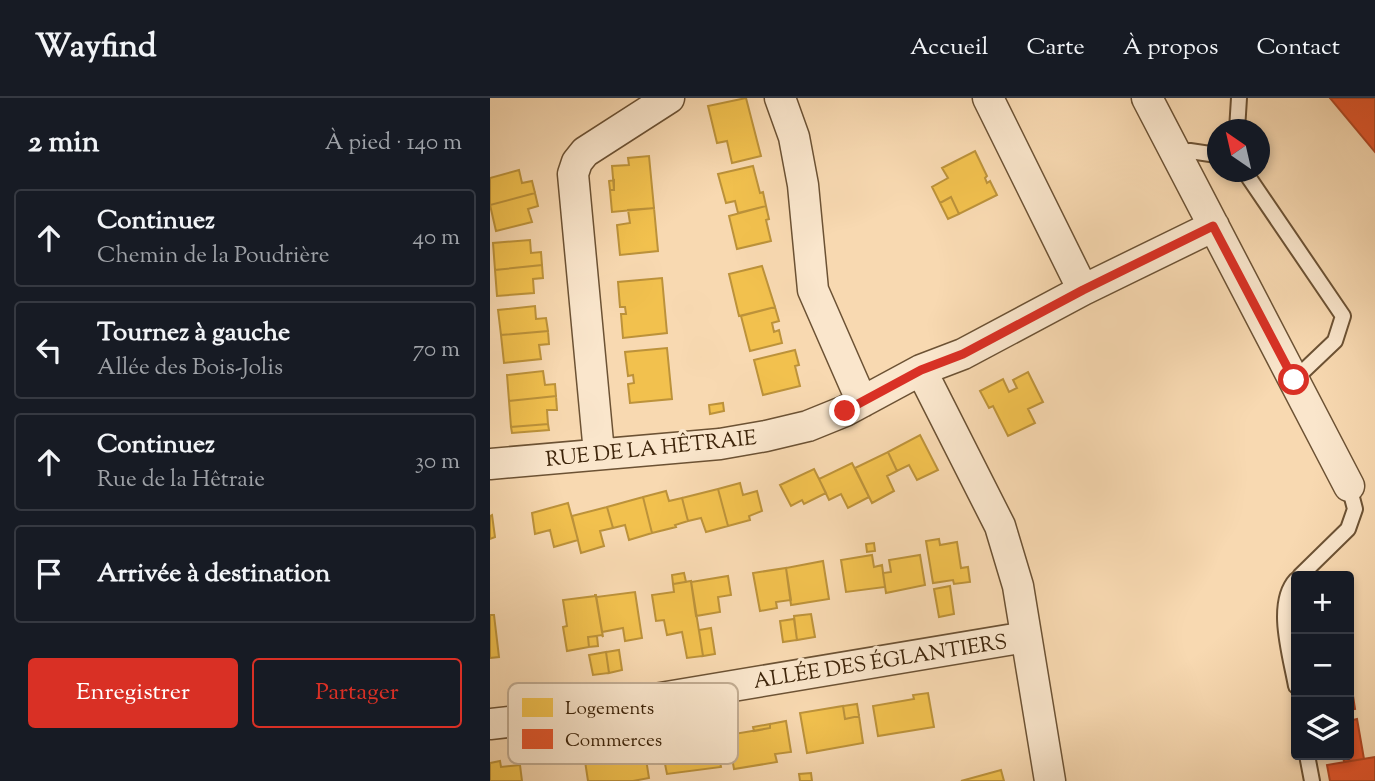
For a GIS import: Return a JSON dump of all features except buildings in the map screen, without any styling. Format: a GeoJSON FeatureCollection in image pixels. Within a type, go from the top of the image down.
{"type":"FeatureCollection","features":[{"type":"Feature","properties":{"kind":"street"},"geometry":{"type":"LineString","coordinates":[[599,453],[573,174],[577,162],[585,152],[669,98]]}},
{"type":"Feature","properties":{"kind":"street"},"geometry":{"type":"LineString","coordinates":[[780,98],[794,137],[803,186],[813,290],[862,402]]}},
{"type":"Feature","properties":{"kind":"street"},"geometry":{"type":"LineString","coordinates":[[988,98],[1083,290]]}},
{"type":"Feature","properties":{"kind":"street"},"geometry":{"type":"LineString","coordinates":[[1147,98],[1349,486]]}},
{"type":"Feature","properties":{"kind":"street","name":"RUE DE LA HÊTRAIE"},"geometry":{"type":"LineString","coordinates":[[490,464],[720,444],[808,426],[862,402],[921,370],[963,354],[1083,290],[1213,226]]}},
{"type":"Feature","properties":{"kind":"street","name":"ALLÉE DES ÉGLANTIERS"},"geometry":{"type":"LineString","coordinates":[[738,685],[1026,637],[1018,586],[1000,526],[921,370]]}},
{"type":"Feature","properties":{"kind":"street"},"geometry":{"type":"LineString","coordinates":[[1026,637],[1050,781]]}},
{"type":"Feature","properties":{"kind":"street","name":"ALLÉE DES ÉGLANTIERS"},"geometry":{"type":"LineString","coordinates":[[490,724],[508,722]]}},
{"type":"Feature","properties":{"kind":"lane"},"geometry":{"type":"LineString","coordinates":[[1238,119],[1239,98]]}},
{"type":"Feature","properties":{"kind":"lane"},"geometry":{"type":"LineString","coordinates":[[1175,153],[1190,151],[1207,154]]}},
{"type":"Feature","properties":{"kind":"lane"},"geometry":{"type":"LineString","coordinates":[[1252,182],[1343,316],[1335,341],[1294,380]]}},
{"type":"Feature","properties":{"kind":"lane"},"geometry":{"type":"LineString","coordinates":[[1305,571],[1348,529],[1355,509],[1349,486]]}},
{"type":"Feature","properties":{"kind":"lane"},"geometry":{"type":"LineString","coordinates":[[1291,591],[1283,608],[1291,656]]}},
{"type":"Feature","properties":{"kind":"lane"},"geometry":{"type":"LineString","coordinates":[[1308,760],[1311,781]]}},
{"type":"Feature","properties":{"kind":"route"},"geometry":{"type":"LineString","coordinates":[[845,411],[921,370],[963,354],[1083,290],[1213,226],[1294,380]]}}]}
